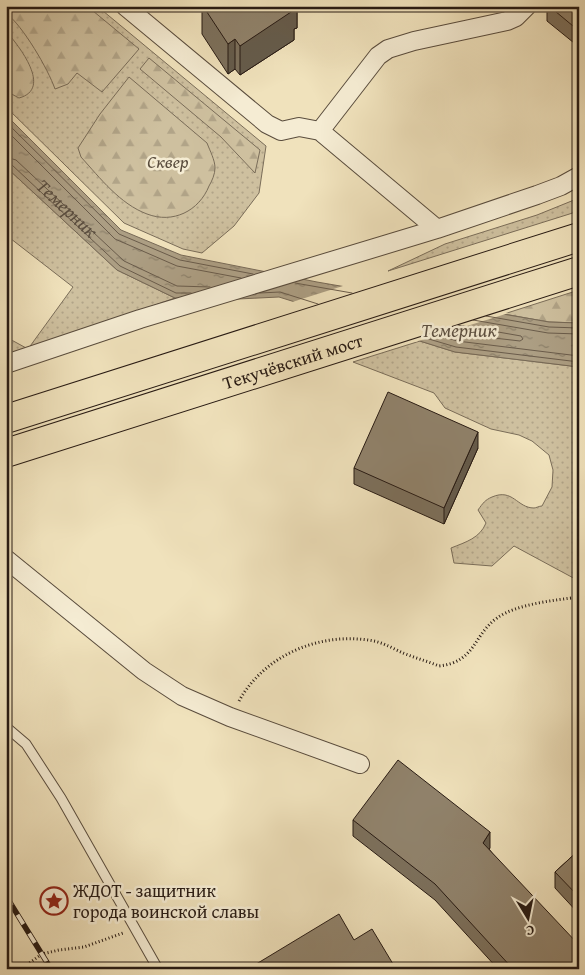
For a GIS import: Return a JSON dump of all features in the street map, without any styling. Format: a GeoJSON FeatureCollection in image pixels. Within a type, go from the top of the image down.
{"type":"FeatureCollection","features":[{"type":"Feature","properties":{"kind":"main road","name":"Текучёвский мост"},"geometry":{"type":"LineString","coordinates":[[6,419],[579,238]]}},
{"type":"Feature","properties":{"kind":"main road","name":"Текучёвский мост"},"geometry":{"type":"LineString","coordinates":[[6,453],[579,271]]}},
{"type":"Feature","properties":{"kind":"street"},"geometry":{"type":"LineString","coordinates":[[125,6],[267,124],[281,131],[299,127],[320,131],[437,228]]}},
{"type":"Feature","properties":{"kind":"street"},"geometry":{"type":"LineString","coordinates":[[320,131],[378,56],[388,49],[414,41],[507,21],[516,17],[527,6]]}},
{"type":"Feature","properties":{"kind":"street"},"geometry":{"type":"LineString","coordinates":[[6,364],[140,319],[437,228],[561,186],[579,176]]}},
{"type":"Feature","properties":{"kind":"street"},"geometry":{"type":"LineString","coordinates":[[6,559],[144,671],[182,696],[230,717],[360,764]]}},
{"type":"Feature","properties":{"kind":"lane"},"geometry":{"type":"LineString","coordinates":[[6,727],[26,744],[61,798],[158,969]]}},
{"type":"Feature","properties":{"kind":"path"},"geometry":{"type":"LineString","coordinates":[[230,717],[244,692],[258,674],[278,659],[306,645],[339,638],[375,641],[439,666],[449,665],[462,658],[471,650],[496,618],[533,604],[579,597]]}},
{"type":"Feature","properties":{"kind":"path"},"geometry":{"type":"LineString","coordinates":[[22,969],[42,954],[84,947],[135,928]]}},
{"type":"Feature","properties":{"kind":"green space","name":"Сквер"},"geometry":{"type":"Polygon","coordinates":[[[6,6],[97,6],[266,146],[259,193],[234,226],[202,253],[183,249],[124,223],[6,107],[6,6]]]}},
{"type":"Feature","properties":{"kind":"green space"},"geometry":{"type":"Polygon","coordinates":[[[6,6],[87,6],[139,49],[102,92],[77,73],[68,84],[55,89],[34,48],[13,19],[6,13],[6,6]]]}},
{"type":"Feature","properties":{"kind":"green space"},"geometry":{"type":"Polygon","coordinates":[[[6,31],[25,56],[33,77],[33,86],[29,93],[19,98],[6,91],[6,31]]]}},
{"type":"Feature","properties":{"kind":"green space"},"geometry":{"type":"Polygon","coordinates":[[[149,58],[260,150],[255,173],[221,137],[140,69],[149,58]]]}},
{"type":"Feature","properties":{"kind":"green space"},"geometry":{"type":"Polygon","coordinates":[[[129,77],[207,143],[211,152],[215,168],[212,180],[205,195],[184,213],[175,216],[157,217],[137,210],[111,190],[81,157],[78,148],[100,114],[129,77]]]}},
{"type":"Feature","properties":{"kind":"green space"},"geometry":{"type":"Polygon","coordinates":[[[6,167],[117,270],[175,298],[6,357],[6,337],[28,349],[73,287],[6,235],[6,167]]]}},
{"type":"Feature","properties":{"kind":"green space"},"geometry":{"type":"Polygon","coordinates":[[[579,198],[579,211],[388,271],[445,244],[537,215],[579,198]]]}},
{"type":"Feature","properties":{"kind":"green space"},"geometry":{"type":"Polygon","coordinates":[[[579,290],[579,323],[549,322],[504,314],[579,290]]]}},
{"type":"Feature","properties":{"kind":"green space"},"geometry":{"type":"Polygon","coordinates":[[[420,341],[455,352],[579,367],[579,581],[514,546],[492,566],[454,563],[451,548],[476,536],[486,523],[478,510],[484,502],[492,497],[505,495],[528,507],[542,506],[552,487],[553,470],[549,455],[532,441],[519,435],[491,429],[445,408],[434,393],[353,362],[420,341]]]}},
{"type":"Feature","properties":{"kind":"water","name":"Темерник"},"geometry":{"type":"Polygon","coordinates":[[[6,115],[121,230],[181,255],[317,282],[549,322],[579,323],[579,367],[455,352],[279,297],[238,299],[175,298],[117,270],[6,167],[6,115]]]}},
{"type":"Feature","properties":{"kind":"pier"},"geometry":{"type":"Polygon","coordinates":[[[346,285],[509,313],[415,342],[289,303],[346,285]]]}},
{"type":"Feature","properties":{"kind":"building"},"geometry":{"type":"Polygon","coordinates":[[[203,6],[292,6],[294,10],[240,46],[235,39],[228,44],[203,6]]]}},
{"type":"Feature","properties":{"kind":"building"},"geometry":{"type":"Polygon","coordinates":[[[549,6],[579,6],[579,31],[549,6]]]}},
{"type":"Feature","properties":{"kind":"building"},"geometry":{"type":"Polygon","coordinates":[[[388,392],[478,432],[444,508],[354,468],[388,392]]]}},
{"type":"Feature","properties":{"kind":"building"},"geometry":{"type":"Polygon","coordinates":[[[398,760],[490,832],[483,843],[579,945],[579,969],[513,969],[435,884],[353,820],[398,760]]]}},
{"type":"Feature","properties":{"kind":"building"},"geometry":{"type":"Polygon","coordinates":[[[579,850],[579,897],[555,872],[579,850]]]}},
{"type":"Feature","properties":{"kind":"building"},"geometry":{"type":"Polygon","coordinates":[[[339,914],[354,940],[372,929],[396,969],[248,969],[339,914]]]}},
{"type":"Feature","properties":{"kind":"railway"},"geometry":{"type":"LineString","coordinates":[[6,896],[51,969]]}},
{"type":"Feature","properties":{"kind":"place","name":"ЖДОТ - защитник города воинской славы"},"geometry":{"type":"Point","coordinates":[54,901]}}]}
